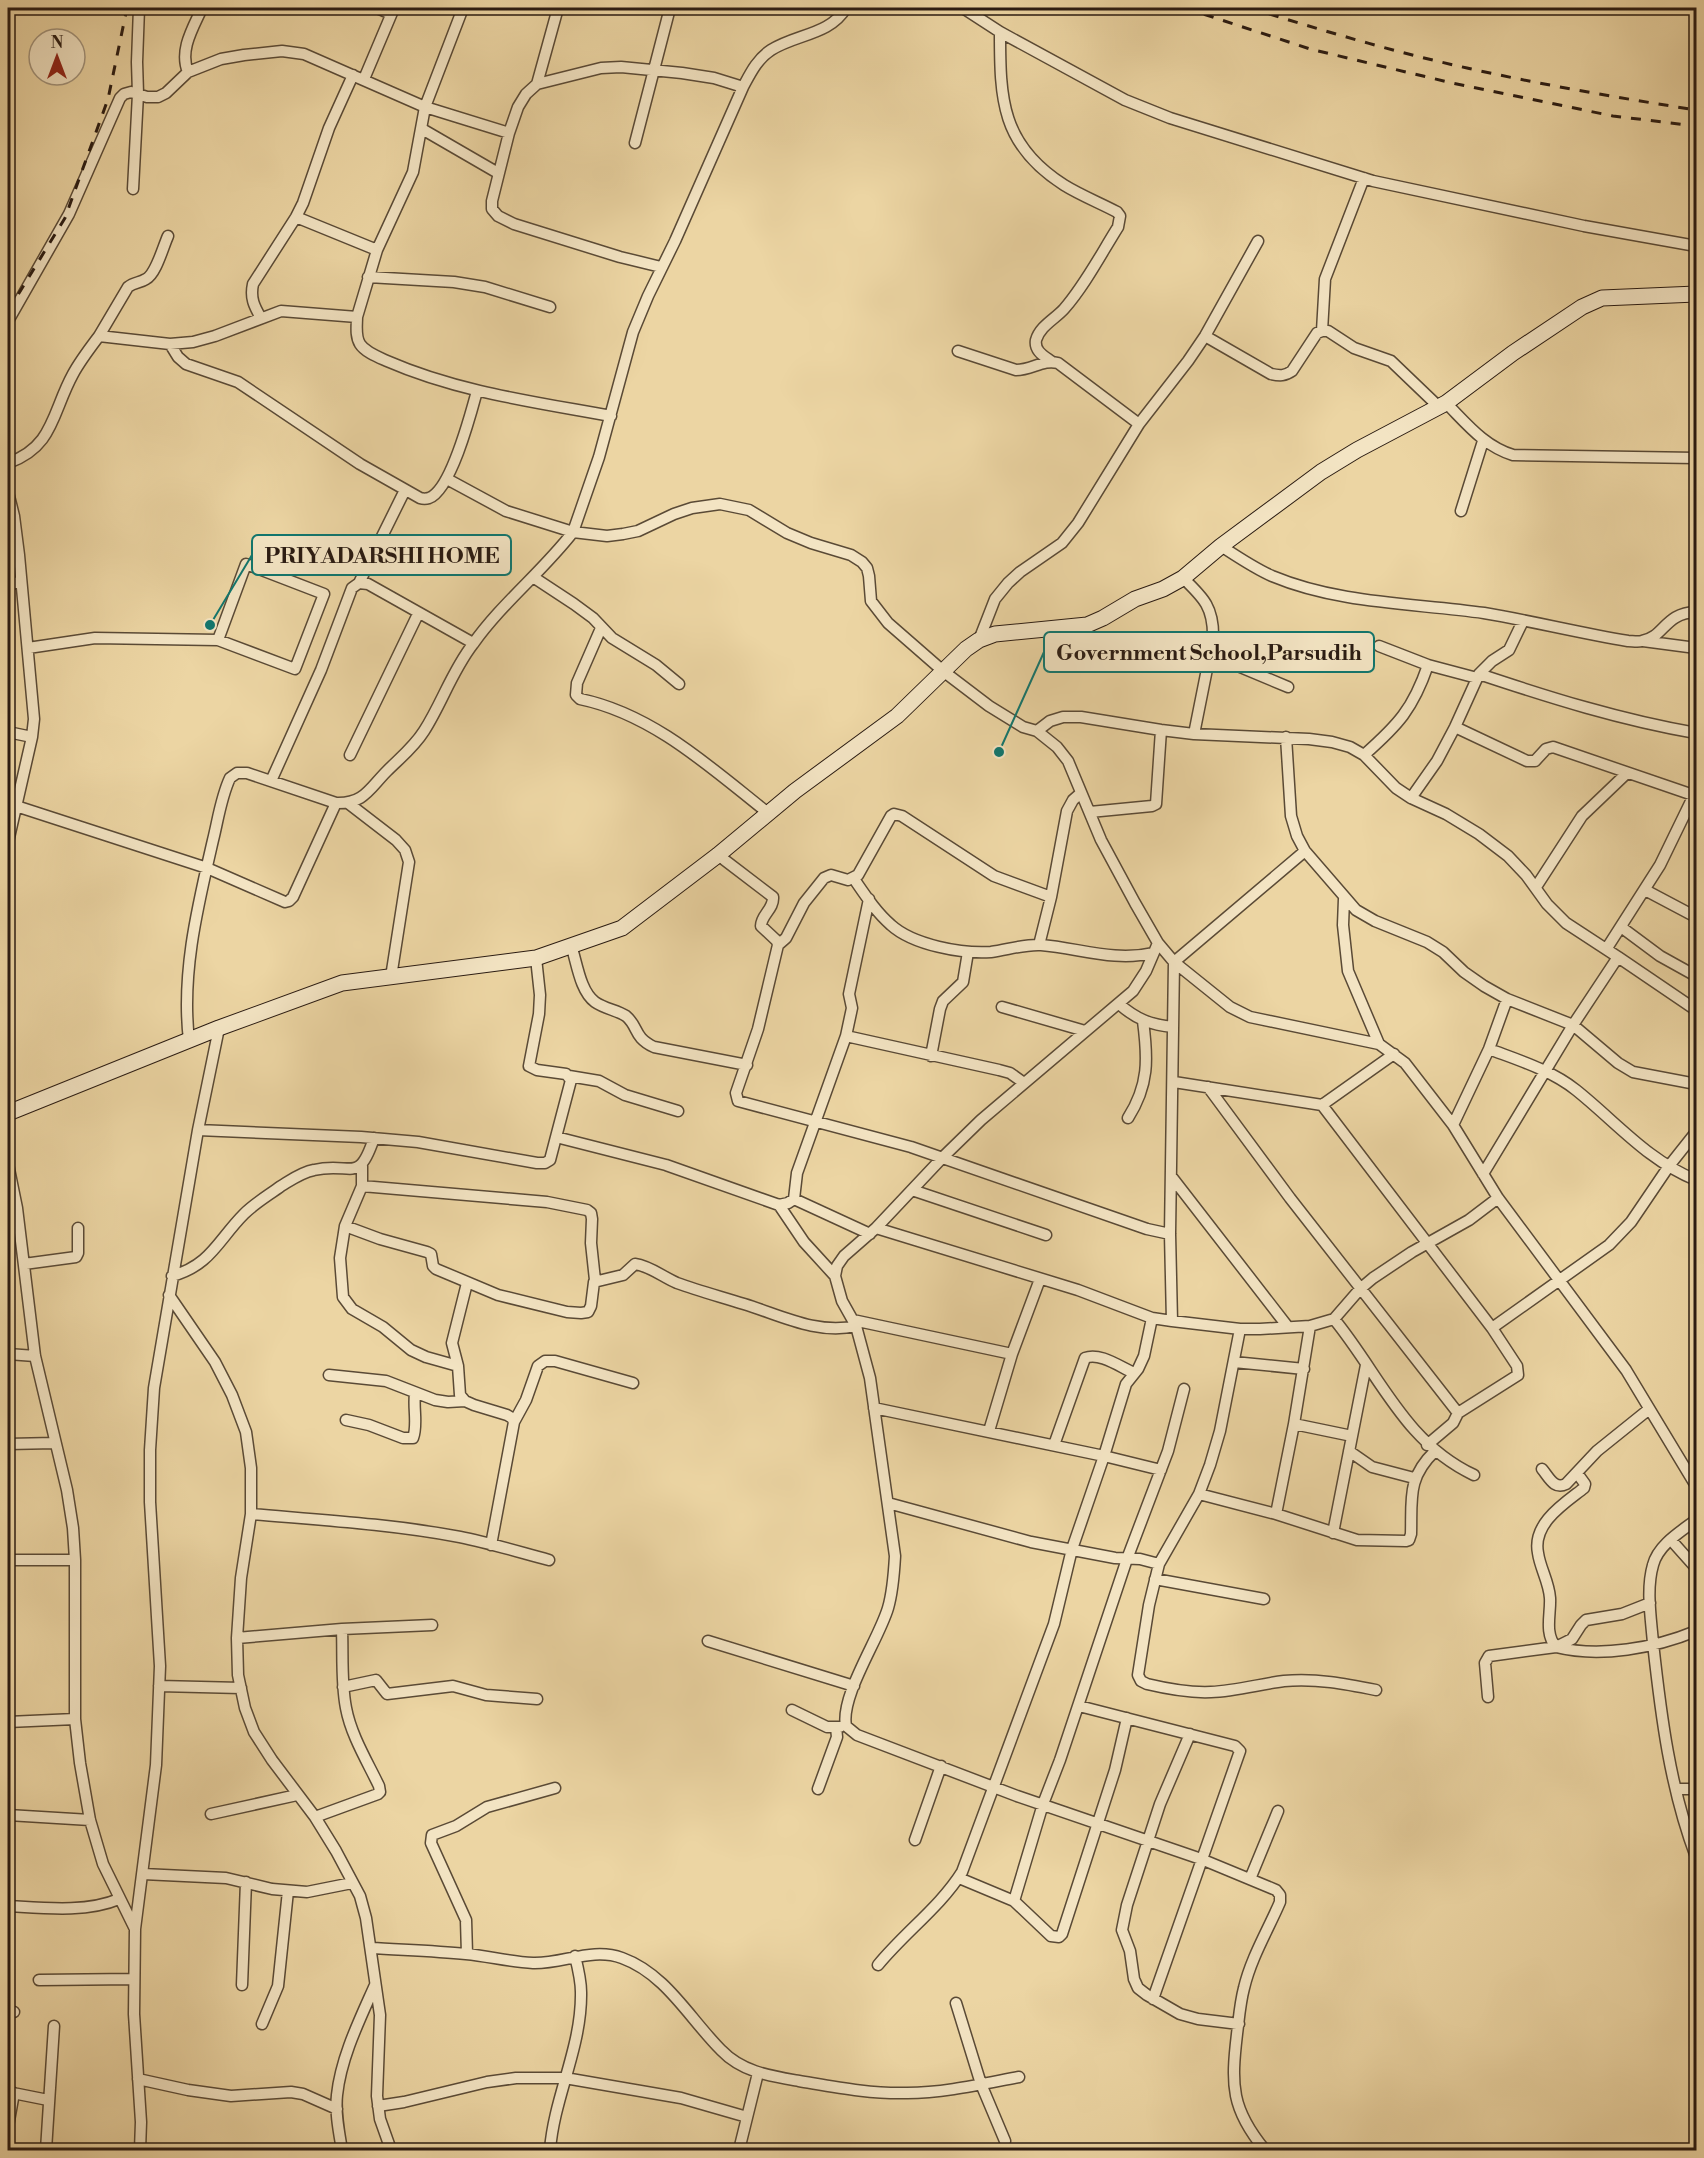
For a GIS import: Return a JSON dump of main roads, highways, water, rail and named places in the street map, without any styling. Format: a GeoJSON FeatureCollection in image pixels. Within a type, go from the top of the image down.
{"type":"FeatureCollection","features":[{"type":"Feature","properties":{"kind":"main road"},"geometry":{"type":"LineString","coordinates":[[8,1113],[219,1028],[342,983],[536,958],[622,928],[718,855],[768,813],[897,716],[979,640],[995,634],[1087,625],[1135,599],[1163,590],[1183,578],[1221,546],[1339,461],[1442,405],[1582,307],[1602,298],[1696,294]]}},
{"type":"Feature","properties":{"kind":"railway"},"geometry":{"type":"LineString","coordinates":[[8,311],[65,218],[108,99],[127,8]]}},
{"type":"Feature","properties":{"kind":"railway"},"geometry":{"type":"LineString","coordinates":[[1185,8],[1310,49],[1452,83],[1613,116],[1696,126]]}},
{"type":"Feature","properties":{"kind":"railway"},"geometry":{"type":"LineString","coordinates":[[1250,8],[1440,62],[1582,91],[1696,110]]}},
{"type":"Feature","properties":{"kind":"place","name":"PRIYADARSHI HOME"},"geometry":{"type":"Point","coordinates":[210,625]}},
{"type":"Feature","properties":{"kind":"place","name":"Government School,Parsudih"},"geometry":{"type":"Point","coordinates":[999,752]}}]}
